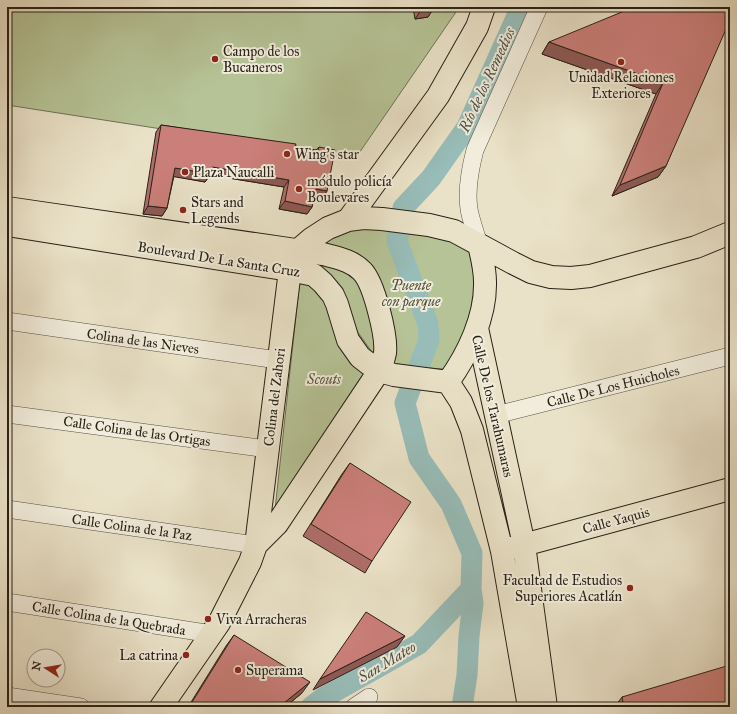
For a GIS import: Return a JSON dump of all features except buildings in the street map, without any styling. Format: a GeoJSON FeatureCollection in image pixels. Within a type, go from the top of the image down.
{"type":"FeatureCollection","features":[{"type":"Feature","properties":{"kind":"main road"},"geometry":{"type":"LineString","coordinates":[[348,220],[438,96],[477,27],[484,7]]}},
{"type":"Feature","properties":{"kind":"main road","name":"Boulevard De La Santa Cruz"},"geometry":{"type":"LineString","coordinates":[[7,208],[294,260],[323,282],[332,295],[337,304],[348,340],[360,357],[387,373],[438,381]]}},
{"type":"Feature","properties":{"kind":"main road","name":"Boulevard De La Santa Cruz"},"geometry":{"type":"LineString","coordinates":[[294,260],[311,239],[328,228],[348,220],[363,218],[382,218],[429,225],[454,231],[531,272],[550,277],[571,278],[590,276],[696,247],[730,233]]}},
{"type":"Feature","properties":{"kind":"main road","name":"Boulevard De La Santa Cruz"},"geometry":{"type":"LineString","coordinates":[[7,226],[294,260],[323,254],[350,261],[368,277],[376,304],[384,342],[387,373]]}},
{"type":"Feature","properties":{"kind":"main road"},"geometry":{"type":"LineString","coordinates":[[477,328],[484,299],[485,282],[484,263],[479,245]]}},
{"type":"Feature","properties":{"kind":"main road","name":"Colina del Zahori"},"geometry":{"type":"LineString","coordinates":[[256,545],[278,360],[294,260]]}},
{"type":"Feature","properties":{"kind":"main road","name":"Calle De los Tarahumaras"},"geometry":{"type":"LineString","coordinates":[[477,328],[458,367],[438,381],[461,402],[472,430],[502,551],[528,707]]}},
{"type":"Feature","properties":{"kind":"main road","name":"Calle De los Tarahumaras"},"geometry":{"type":"LineString","coordinates":[[477,328],[524,545],[546,707]]}},
{"type":"Feature","properties":{"kind":"main road"},"geometry":{"type":"LineString","coordinates":[[161,707],[212,634],[250,562],[256,545],[277,524],[387,373]]}},
{"type":"Feature","properties":{"kind":"main road","name":"Calle Yaquis"},"geometry":{"type":"LineString","coordinates":[[502,551],[730,490]]}},
{"type":"Feature","properties":{"kind":"street"},"geometry":{"type":"LineString","coordinates":[[479,245],[469,209],[468,193],[470,172],[475,150],[539,7]]}},
{"type":"Feature","properties":{"kind":"street","name":"Colina de las Nieves"},"geometry":{"type":"LineString","coordinates":[[7,321],[278,360]]}},
{"type":"Feature","properties":{"kind":"street","name":"Calle De Los Huicholes"},"geometry":{"type":"LineString","coordinates":[[496,415],[730,356]]}},
{"type":"Feature","properties":{"kind":"street","name":"Calle Colina de las Ortigas"},"geometry":{"type":"LineString","coordinates":[[7,414],[267,449]]}},
{"type":"Feature","properties":{"kind":"street","name":"Calle Colina de la Paz"},"geometry":{"type":"LineString","coordinates":[[7,508],[256,545]]}},
{"type":"Feature","properties":{"kind":"street","name":"Calle Colina de la Quebrada"},"geometry":{"type":"LineString","coordinates":[[7,602],[212,634]]}},
{"type":"Feature","properties":{"kind":"street"},"geometry":{"type":"LineString","coordinates":[[7,696],[81,707]]}},
{"type":"Feature","properties":{"kind":"street"},"geometry":{"type":"LineString","coordinates":[[354,707],[369,696]]}},
{"type":"Feature","properties":{"kind":"green space","name":"Campo de los Bucaneros"},"geometry":{"type":"Polygon","coordinates":[[[7,7],[456,7],[456,12],[355,159],[7,105],[7,7]]]}},
{"type":"Feature","properties":{"kind":"green space","name":"Puente con parque"},"geometry":{"type":"Polygon","coordinates":[[[367,222],[431,231],[475,252],[480,279],[465,333],[444,369],[414,367],[392,363],[374,355],[357,331],[346,299],[338,283],[313,261],[321,239],[367,222]]]}},
{"type":"Feature","properties":{"kind":"green space","name":"Scouts"},"geometry":{"type":"Polygon","coordinates":[[[300,279],[318,285],[369,374],[274,519],[300,279]]]}},
{"type":"Feature","properties":{"kind":"waterway","name":"Río de los Remedios"},"geometry":{"type":"LineString","coordinates":[[462,707],[467,675],[469,636],[473,603],[471,589],[472,553],[451,504],[419,458],[405,403],[429,340],[428,324],[397,241],[403,208],[431,178],[467,127],[521,7]]}},
{"type":"Feature","properties":{"kind":"waterway","name":"San Mateo"},"geometry":{"type":"LineString","coordinates":[[311,707],[323,698],[419,644],[471,589]]}},
{"type":"Feature","properties":{"kind":"place","name":"Campo de los Bucaneros"},"geometry":{"type":"Point","coordinates":[215,59]}},
{"type":"Feature","properties":{"kind":"place","name":"Unidad Relaciones Exteriores"},"geometry":{"type":"Point","coordinates":[621,62]}},
{"type":"Feature","properties":{"kind":"place","name":"Wing's star"},"geometry":{"type":"Point","coordinates":[287,154]}},
{"type":"Feature","properties":{"kind":"place","name":"Plaza Naucalli"},"geometry":{"type":"Point","coordinates":[185,172]}},
{"type":"Feature","properties":{"kind":"place","name":"módulo policía Boulevares"},"geometry":{"type":"Point","coordinates":[299,189]}},
{"type":"Feature","properties":{"kind":"place","name":"Stars and Legends"},"geometry":{"type":"Point","coordinates":[183,210]}},
{"type":"Feature","properties":{"kind":"place","name":"Facultad de Estudios Superiores Acatlán"},"geometry":{"type":"Point","coordinates":[630,588]}},
{"type":"Feature","properties":{"kind":"place","name":"Viva Arracheras"},"geometry":{"type":"Point","coordinates":[208,619]}},
{"type":"Feature","properties":{"kind":"place","name":"La catrina"},"geometry":{"type":"Point","coordinates":[186,655]}},
{"type":"Feature","properties":{"kind":"place","name":"Superama"},"geometry":{"type":"Point","coordinates":[238,670]}}]}
